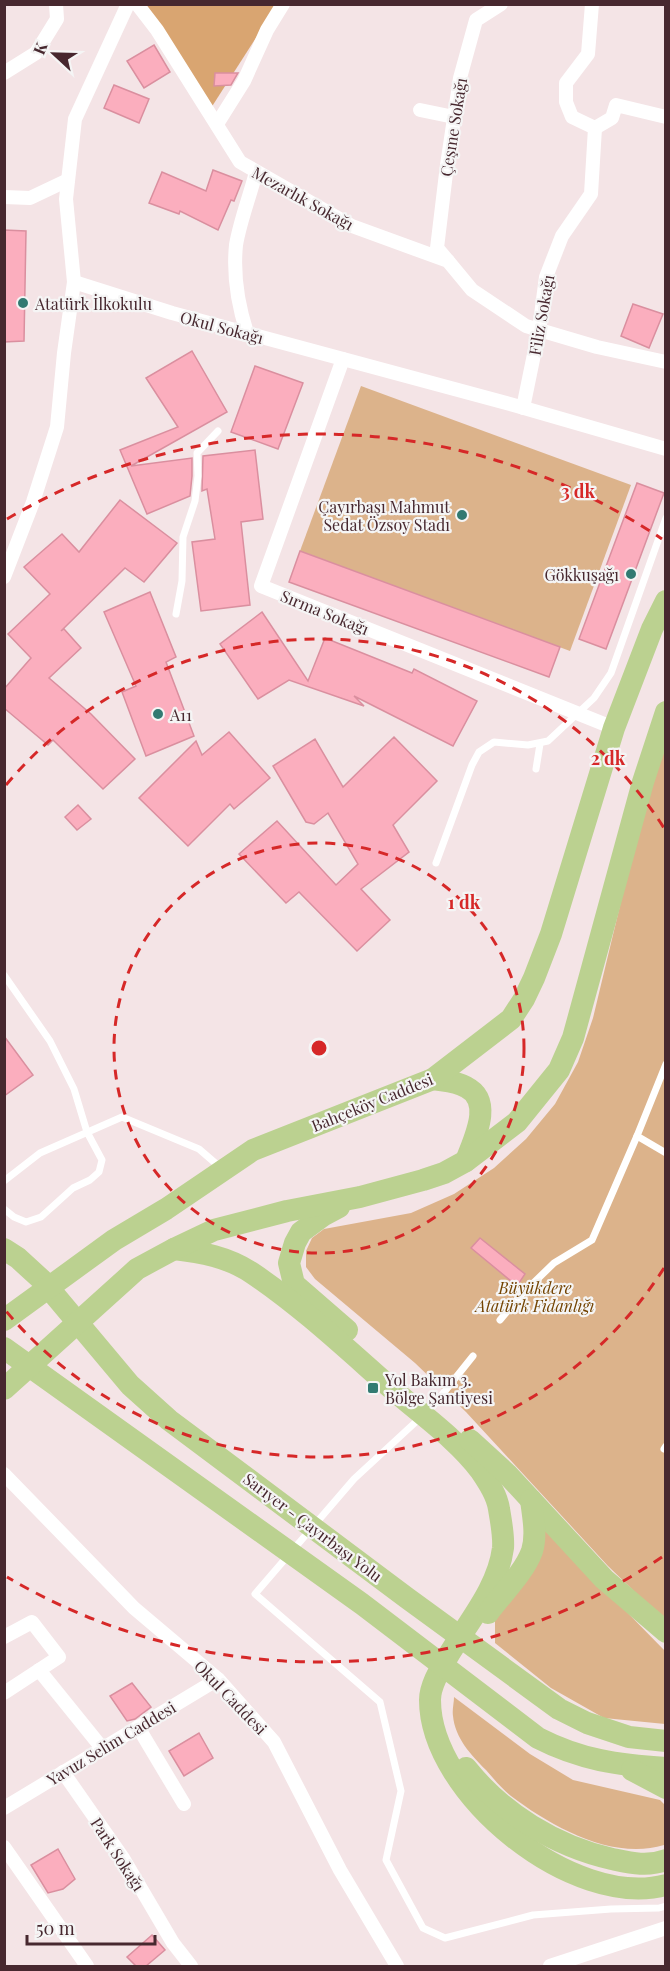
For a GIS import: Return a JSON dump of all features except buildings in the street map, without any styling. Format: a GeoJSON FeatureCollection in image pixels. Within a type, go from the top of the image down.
{"type":"FeatureCollection","features":[{"type":"Feature","properties":{"kind":"main road","name":"Bahçeköy Caddesi"},"geometry":{"type":"LineString","coordinates":[[4,1320],[114,1240],[166,1209],[253,1150],[432,1079],[511,1018],[524,999],[551,934],[614,728],[652,629],[666,602]]}},
{"type":"Feature","properties":{"kind":"main road"},"geometry":{"type":"LineString","coordinates":[[7,1384],[137,1269],[214,1230],[288,1211],[360,1197],[444,1173],[466,1161],[517,1122],[559,1070],[573,1038],[644,782],[666,712]]}},
{"type":"Feature","properties":{"kind":"main road"},"geometry":{"type":"LineString","coordinates":[[432,1079],[457,1083],[468,1088],[478,1097],[481,1110],[478,1129],[466,1161]]}},
{"type":"Feature","properties":{"kind":"main road"},"geometry":{"type":"LineString","coordinates":[[360,1197],[324,1215],[301,1232],[288,1263],[294,1284],[428,1411],[479,1469],[492,1489],[499,1506],[503,1547],[495,1580],[438,1672],[430,1698],[435,1737],[452,1770],[482,1809],[526,1848],[556,1867],[586,1879],[616,1887],[653,1888],[666,1885]]}},
{"type":"Feature","properties":{"kind":"main road","name":"Sarıyer - Çayırbaşı Yolu"},"geometry":{"type":"LineString","coordinates":[[4,1249],[18,1258],[42,1280],[130,1385],[169,1420],[485,1655],[559,1708],[587,1723],[629,1737],[666,1741]]}},
{"type":"Feature","properties":{"kind":"main road"},"geometry":{"type":"LineString","coordinates":[[174,1250],[198,1252],[221,1258],[251,1272],[507,1474],[604,1579],[666,1632]]}},
{"type":"Feature","properties":{"kind":"main road","name":"Sarıyer - Çayırbaşı Yolu"},"geometry":{"type":"LineString","coordinates":[[4,1348],[334,1584],[538,1738],[581,1757],[622,1766],[666,1768]]}},
{"type":"Feature","properties":{"kind":"main road"},"geometry":{"type":"LineString","coordinates":[[531,1500],[535,1524],[531,1551],[512,1584],[455,1660],[442,1698],[442,1715],[448,1740],[457,1757],[473,1777],[501,1803],[536,1829],[565,1845],[603,1857],[652,1865],[666,1860]]}},
{"type":"Feature","properties":{"kind":"main road"},"geometry":{"type":"LineString","coordinates":[[622,1766],[666,1788]]}},
{"type":"Feature","properties":{"kind":"street"},"geometry":{"type":"LineString","coordinates":[[4,74],[36,53],[57,19],[56,4]]}},
{"type":"Feature","properties":{"kind":"street"},"geometry":{"type":"LineString","coordinates":[[4,577],[33,502],[57,428],[74,282],[66,199],[75,119],[128,4]]}},
{"type":"Feature","properties":{"kind":"street","name":"Mezarlık Sokağı"},"geometry":{"type":"LineString","coordinates":[[137,4],[240,162],[352,226],[448,261]]}},
{"type":"Feature","properties":{"kind":"street"},"geometry":{"type":"LineString","coordinates":[[217,124],[244,81],[267,30],[283,4]]}},
{"type":"Feature","properties":{"kind":"street","name":"Çeşme Sokağı"},"geometry":{"type":"LineString","coordinates":[[448,261],[437,248],[460,78],[476,20],[501,4]]}},
{"type":"Feature","properties":{"kind":"street"},"geometry":{"type":"LineString","coordinates":[[592,4],[588,54],[566,83],[566,102],[572,117],[595,128],[612,118],[616,105],[666,117]]}},
{"type":"Feature","properties":{"kind":"street"},"geometry":{"type":"LineString","coordinates":[[420,110],[454,117]]}},
{"type":"Feature","properties":{"kind":"street","name":"Filiz Sokağı"},"geometry":{"type":"LineString","coordinates":[[523,408],[539,330],[546,277],[562,236],[591,194],[595,128]]}},
{"type":"Feature","properties":{"kind":"street"},"geometry":{"type":"LineString","coordinates":[[247,333],[239,308],[235,271],[237,243],[256,172]]}},
{"type":"Feature","properties":{"kind":"street"},"geometry":{"type":"LineString","coordinates":[[4,197],[30,198],[68,180]]}},
{"type":"Feature","properties":{"kind":"street"},"geometry":{"type":"LineString","coordinates":[[448,261],[472,290],[526,326],[597,347],[666,362]]}},
{"type":"Feature","properties":{"kind":"street","name":"Okul Sokağı"},"geometry":{"type":"LineString","coordinates":[[74,282],[172,313],[666,449]]}},
{"type":"Feature","properties":{"kind":"street","name":"Sırma Sokağı"},"geometry":{"type":"LineString","coordinates":[[343,359],[261,586],[614,728]]}},
{"type":"Feature","properties":{"kind":"street","name":"Okul Caddesi"},"geometry":{"type":"LineString","coordinates":[[4,1474],[134,1608],[218,1679],[274,1742],[340,1870],[397,1966]]}},
{"type":"Feature","properties":{"kind":"street"},"geometry":{"type":"LineString","coordinates":[[4,1637],[32,1622],[59,1657],[4,1693]]}},
{"type":"Feature","properties":{"kind":"street"},"geometry":{"type":"LineString","coordinates":[[39,1670],[102,1748]]}},
{"type":"Feature","properties":{"kind":"street","name":"Yavuz Selim Caddesi"},"geometry":{"type":"LineString","coordinates":[[4,1808],[218,1679]]}},
{"type":"Feature","properties":{"kind":"street"},"geometry":{"type":"LineString","coordinates":[[138,1727],[184,1804]]}},
{"type":"Feature","properties":{"kind":"street","name":"Park Sokağı"},"geometry":{"type":"LineString","coordinates":[[63,1772],[123,1858],[173,1943],[191,1966]]}},
{"type":"Feature","properties":{"kind":"street"},"geometry":{"type":"LineString","coordinates":[[4,1847],[87,1966]]}},
{"type":"Feature","properties":{"kind":"street"},"geometry":{"type":"LineString","coordinates":[[550,1966],[666,1928]]}},
{"type":"Feature","properties":{"kind":"lane"},"geometry":{"type":"LineString","coordinates":[[176,614],[182,581],[183,537],[195,501],[198,476],[197,453],[218,430]]}},
{"type":"Feature","properties":{"kind":"lane"},"geometry":{"type":"LineString","coordinates":[[435,863],[479,752],[494,742],[528,745],[548,741],[594,698],[611,673],[666,518]]}},
{"type":"Feature","properties":{"kind":"lane"},"geometry":{"type":"LineString","coordinates":[[536,769],[540,744]]}},
{"type":"Feature","properties":{"kind":"lane"},"geometry":{"type":"LineString","coordinates":[[4,975],[50,1041],[74,1089],[87,1132],[102,1160],[99,1172],[73,1188],[41,1217],[26,1222],[14,1218],[4,1209]]}},
{"type":"Feature","properties":{"kind":"lane"},"geometry":{"type":"LineString","coordinates":[[500,1320],[520,1296],[555,1263],[592,1240],[666,1064]]}},
{"type":"Feature","properties":{"kind":"lane"},"geometry":{"type":"LineString","coordinates":[[4,1181],[40,1153],[122,1117],[199,1149],[223,1170]]}},
{"type":"Feature","properties":{"kind":"lane"},"geometry":{"type":"LineString","coordinates":[[637,1136],[666,1153]]}},
{"type":"Feature","properties":{"kind":"lane"},"geometry":{"type":"LineString","coordinates":[[473,1356],[428,1411],[354,1479],[255,1594],[380,1702],[401,1791],[386,1860],[423,1928],[445,1938],[533,1915],[666,1906]]}},
{"type":"Feature","properties":{"kind":"green space"},"geometry":{"type":"Polygon","coordinates":[[[361,386],[631,485],[570,651],[300,551],[361,386]]]}},
{"type":"Feature","properties":{"kind":"green space","name":"Büyükdere Atatürk Fidanlığı"},"geometry":{"type":"Polygon","coordinates":[[[665,739],[665,1621],[608,1566],[466,1412],[415,1363],[315,1279],[306,1267],[306,1251],[312,1238],[324,1229],[411,1213],[454,1194],[494,1168],[526,1139],[555,1104],[578,1062],[593,1018],[624,889],[665,739]]]}},
{"type":"Feature","properties":{"kind":"green space"},"geometry":{"type":"Polygon","coordinates":[[[543,1522],[665,1651],[665,1724],[604,1718],[551,1688],[495,1643],[495,1608],[543,1522]]]}},
{"type":"Feature","properties":{"kind":"green space"},"geometry":{"type":"Polygon","coordinates":[[[454,1697],[530,1754],[573,1780],[660,1800],[665,1805],[664,1845],[644,1849],[604,1845],[564,1829],[527,1808],[504,1790],[465,1746],[454,1724],[454,1697]]]}},
{"type":"Feature","properties":{"kind":"shaded area"},"geometry":{"type":"Polygon","coordinates":[[[144,5],[277,5],[211,108],[144,5]]]}},
{"type":"Feature","properties":{"kind":"place","name":"Atatürk İlkokulu"},"geometry":{"type":"Point","coordinates":[23,303]}},
{"type":"Feature","properties":{"kind":"place","name":"Çayırbaşı Mahmut Sedat Özsoy Stadı"},"geometry":{"type":"Point","coordinates":[462,515]}},
{"type":"Feature","properties":{"kind":"place","name":"Gökkuşağı"},"geometry":{"type":"Point","coordinates":[631,574]}},
{"type":"Feature","properties":{"kind":"place","name":"A11"},"geometry":{"type":"Point","coordinates":[158,714]}},
{"type":"Feature","properties":{"kind":"place","name":"Yol Bakım 3. Bölge Şantiyesi"},"geometry":{"type":"Point","coordinates":[373,1388]}}]}
